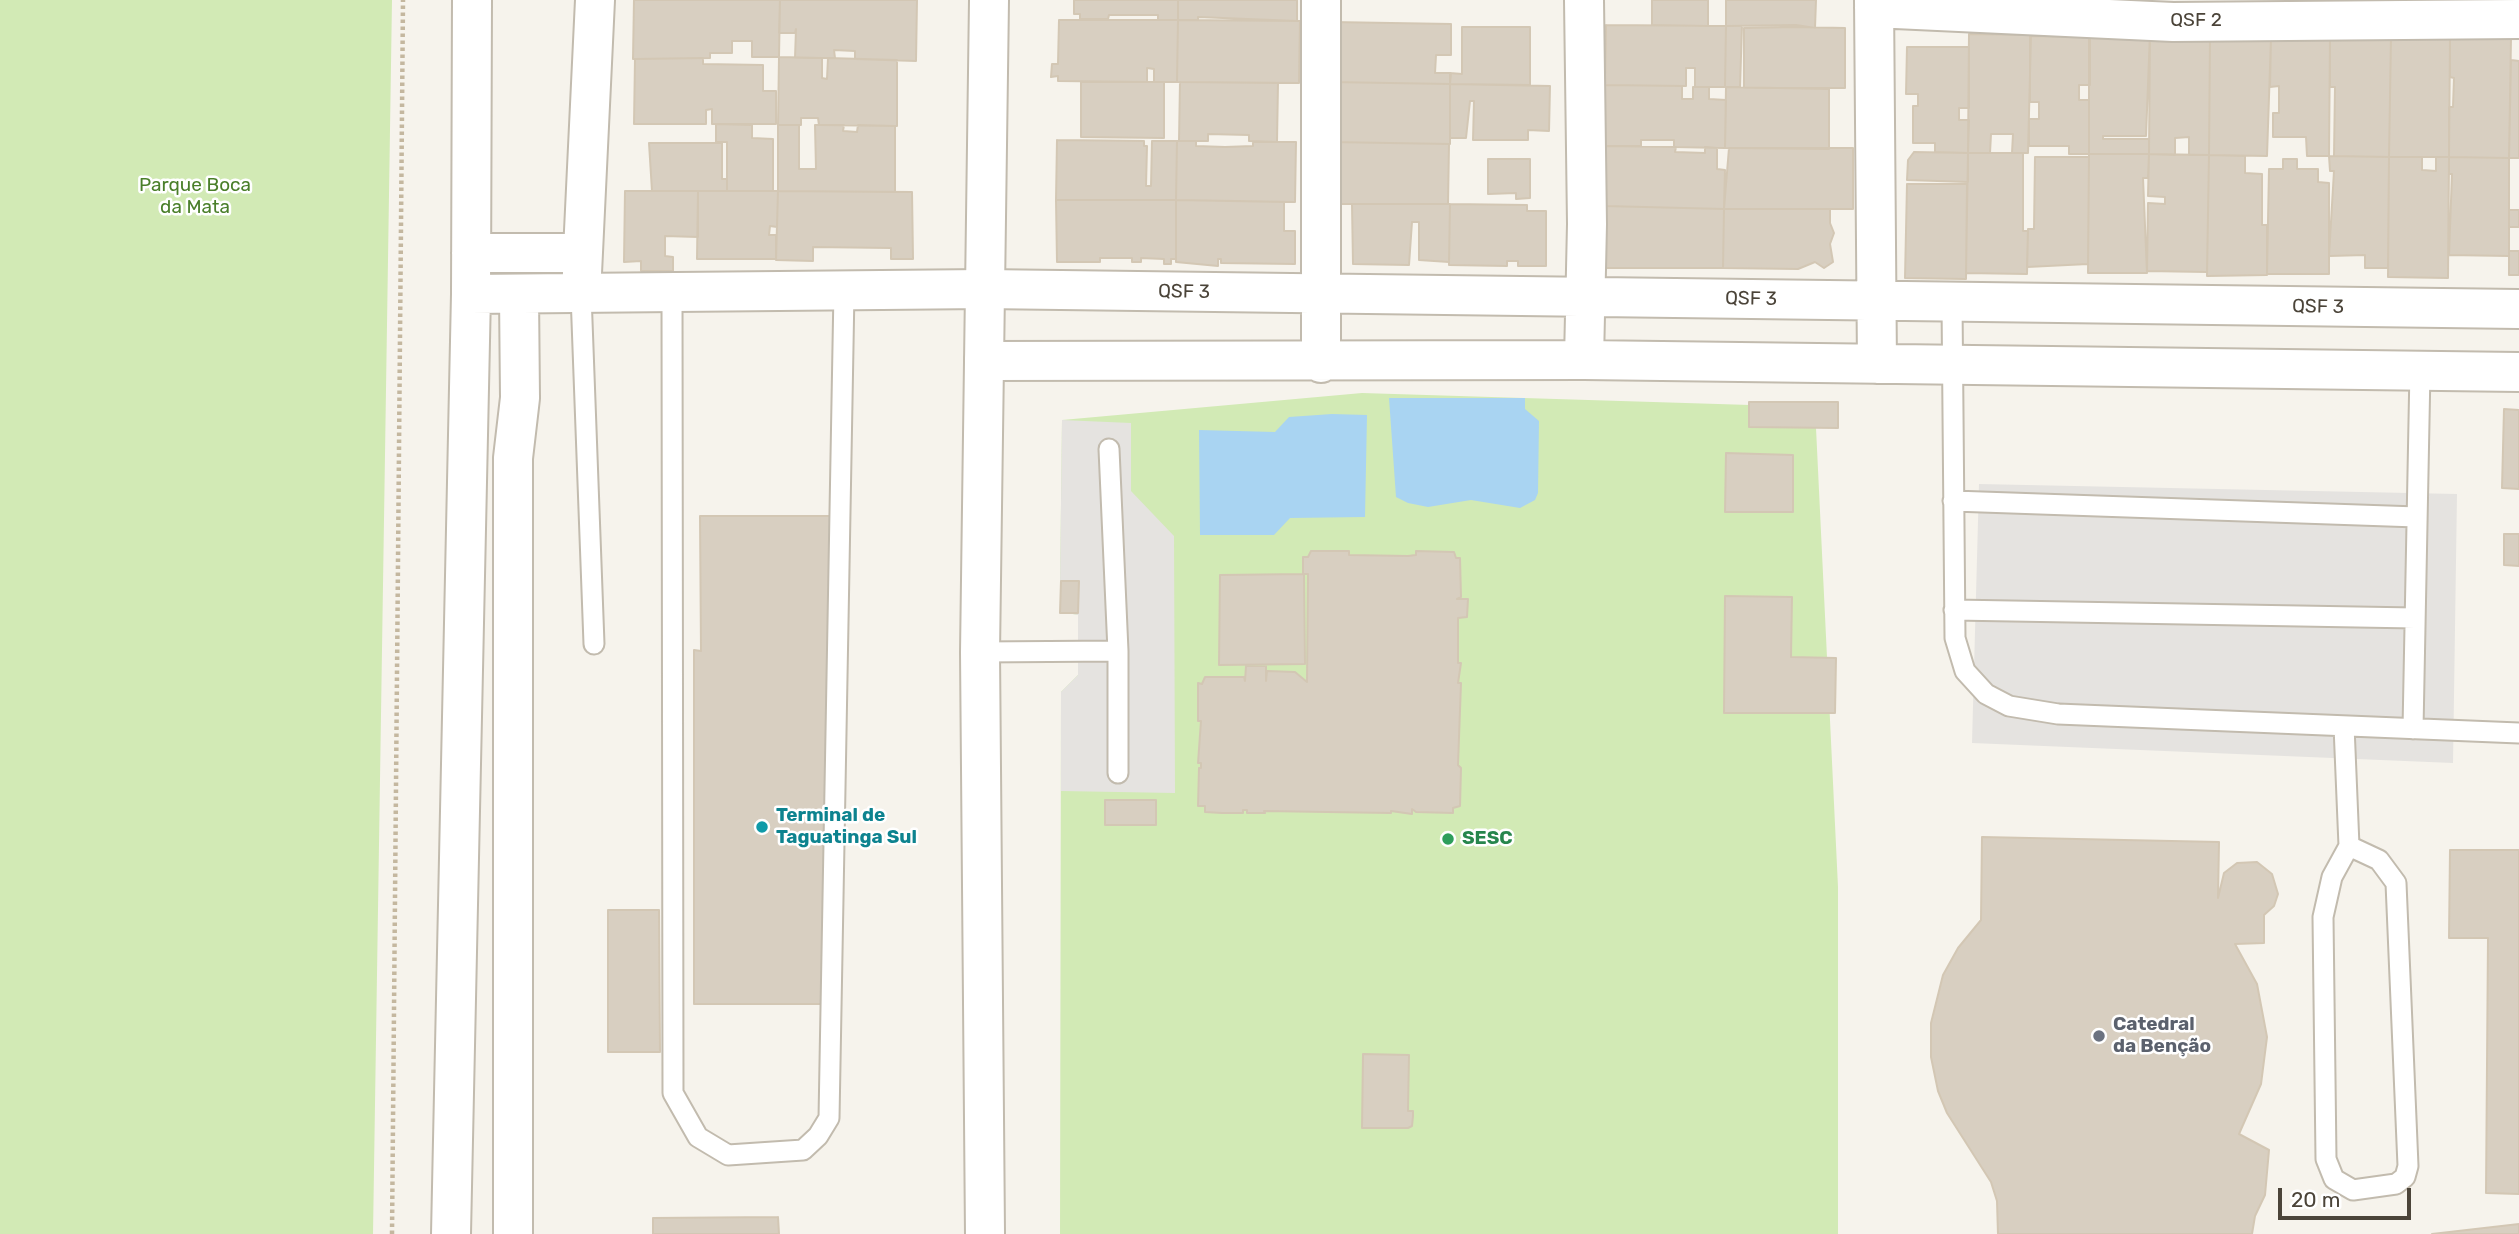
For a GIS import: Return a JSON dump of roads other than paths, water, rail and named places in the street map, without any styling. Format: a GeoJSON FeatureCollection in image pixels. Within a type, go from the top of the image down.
{"type":"FeatureCollection","features":[{"type":"Feature","properties":{"kind":"street"},"geometry":{"type":"LineString","coordinates":[[451,1234],[471,294],[472,0]]}},
{"type":"Feature","properties":{"kind":"street"},"geometry":{"type":"LineString","coordinates":[[581,294],[595,0]]}},
{"type":"Feature","properties":{"kind":"street"},"geometry":{"type":"LineString","coordinates":[[985,1234],[981,652],[989,0]]}},
{"type":"Feature","properties":{"kind":"street"},"geometry":{"type":"LineString","coordinates":[[1321,0],[1321,363]]}},
{"type":"Feature","properties":{"kind":"street"},"geometry":{"type":"LineString","coordinates":[[1574,1],[1585,297],[1584,360]]}},
{"type":"Feature","properties":{"kind":"street"},"geometry":{"type":"LineString","coordinates":[[1874,4],[1877,363]]}},
{"type":"Feature","properties":{"kind":"street","name":"QSF 2"},"geometry":{"type":"LineString","coordinates":[[1874,4],[2173,11],[2437,9],[2519,19]]}},
{"type":"Feature","properties":{"kind":"street"},"geometry":{"type":"LineString","coordinates":[[471,253],[583,253]]}},
{"type":"Feature","properties":{"kind":"street","name":"QSF 3"},"geometry":{"type":"LineString","coordinates":[[471,294],[984,289],[2519,309]]}},
{"type":"Feature","properties":{"kind":"street"},"geometry":{"type":"LineString","coordinates":[[513,1234],[513,458],[520,398],[519,295]]}},
{"type":"Feature","properties":{"kind":"street"},"geometry":{"type":"LineString","coordinates":[[984,360],[1321,363],[1584,360],[2519,372]]}},
{"type":"Feature","properties":{"kind":"lane"},"geometry":{"type":"LineString","coordinates":[[672,293],[673,1093],[698,1137],[727,1155],[803,1150],[818,1136],[829,1118],[844,291]]}},
{"type":"Feature","properties":{"kind":"lane"},"geometry":{"type":"LineString","coordinates":[[581,294],[594,645]]}},
{"type":"Feature","properties":{"kind":"lane"},"geometry":{"type":"LineString","coordinates":[[1952,302],[1955,638],[1965,671],[1986,694],[2009,706],[2058,714],[2519,733]]}},
{"type":"Feature","properties":{"kind":"lane"},"geometry":{"type":"LineString","coordinates":[[2413,729],[2420,370]]}},
{"type":"Feature","properties":{"kind":"lane"},"geometry":{"type":"LineString","coordinates":[[1110,449],[1118,651],[1118,773]]}},
{"type":"Feature","properties":{"kind":"lane"},"geometry":{"type":"LineString","coordinates":[[1953,500],[2417,517]]}},
{"type":"Feature","properties":{"kind":"lane"},"geometry":{"type":"LineString","coordinates":[[1954,610],[2415,618]]}},
{"type":"Feature","properties":{"kind":"lane"},"geometry":{"type":"LineString","coordinates":[[981,652],[1118,651]]}},
{"type":"Feature","properties":{"kind":"lane"},"geometry":{"type":"LineString","coordinates":[[2344,726],[2349,846],[2332,877],[2323,917],[2326,1159],[2334,1179],[2353,1190],[2396,1184],[2404,1177],[2408,1166],[2396,883],[2379,860],[2349,846]]}},
{"type":"Feature","properties":{"kind":"water"},"geometry":{"type":"Polygon","coordinates":[[[1389,398],[1525,398],[1525,409],[1539,421],[1538,493],[1535,500],[1520,508],[1471,500],[1428,507],[1408,503],[1396,497],[1389,398]]]}},
{"type":"Feature","properties":{"kind":"water"},"geometry":{"type":"Polygon","coordinates":[[[1367,415],[1365,517],[1290,518],[1274,535],[1200,535],[1199,430],[1275,432],[1289,417],[1367,415]]]}},
{"type":"Feature","properties":{"kind":"place","name":"Terminal de Taguatinga Sul"},"geometry":{"type":"Point","coordinates":[762,827]}},
{"type":"Feature","properties":{"kind":"place","name":"SESC"},"geometry":{"type":"Point","coordinates":[1448,839]}},
{"type":"Feature","properties":{"kind":"place","name":"Catedral da Benção"},"geometry":{"type":"Point","coordinates":[2099,1036]}},
{"type":"Feature","properties":{"kind":"park label","name":"Parque Boca da Mata"},"geometry":{"type":"Point","coordinates":[195,197]}}]}
